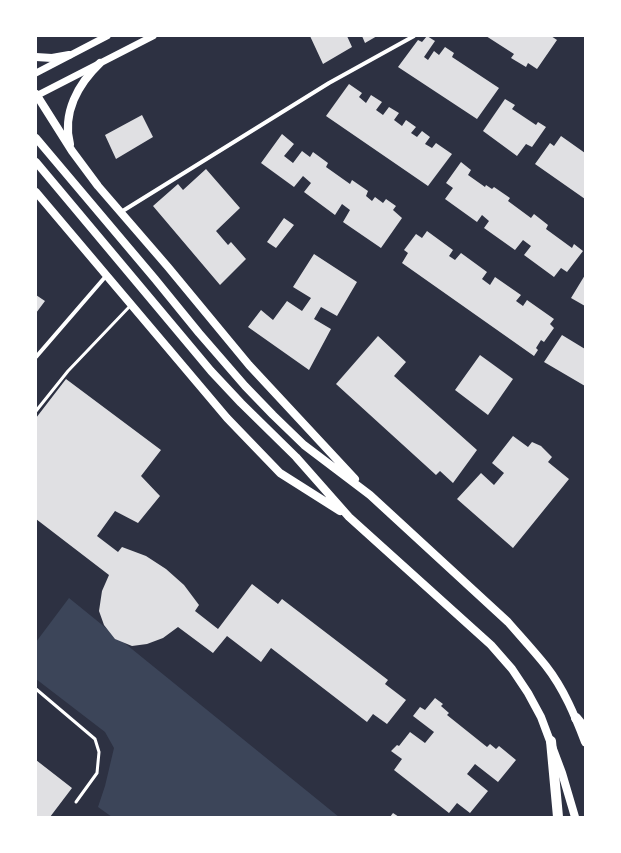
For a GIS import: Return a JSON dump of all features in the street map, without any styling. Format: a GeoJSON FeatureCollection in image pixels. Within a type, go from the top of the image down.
{"type":"FeatureCollection","features":[{"type":"Feature","properties":{"kind":"main road"},"geometry":{"type":"LineString","coordinates":[[36,57],[52,58],[70,55]]}},
{"type":"Feature","properties":{"kind":"main road"},"geometry":{"type":"LineString","coordinates":[[72,151],[67,135],[67,121],[72,104],[80,87],[88,75],[100,63]]}},
{"type":"Feature","properties":{"kind":"main road"},"geometry":{"type":"LineString","coordinates":[[36,95],[72,151],[98,186],[249,365],[370,495],[508,622],[547,667],[564,694],[576,718],[585,742]]}},
{"type":"Feature","properties":{"kind":"main road"},"geometry":{"type":"LineString","coordinates":[[36,138],[209,345],[273,416],[304,445],[370,495]]}},
{"type":"Feature","properties":{"kind":"main road"},"geometry":{"type":"LineString","coordinates":[[36,162],[211,371],[241,403],[296,457],[349,517],[491,645],[512,669],[528,693],[541,717],[551,741],[575,817]]}},
{"type":"Feature","properties":{"kind":"main road"},"geometry":{"type":"LineString","coordinates":[[36,192],[213,403],[280,473],[349,517]]}},
{"type":"Feature","properties":{"kind":"main road"},"geometry":{"type":"LineString","coordinates":[[576,718],[585,729]]}},
{"type":"Feature","properties":{"kind":"main road"},"geometry":{"type":"LineString","coordinates":[[551,741],[558,817]]}},
{"type":"Feature","properties":{"kind":"street"},"geometry":{"type":"LineString","coordinates":[[36,73],[107,36]]}},
{"type":"Feature","properties":{"kind":"street"},"geometry":{"type":"LineString","coordinates":[[36,95],[153,36]]}},
{"type":"Feature","properties":{"kind":"street"},"geometry":{"type":"LineString","coordinates":[[121,212],[329,83],[414,36]]}},
{"type":"Feature","properties":{"kind":"street"},"geometry":{"type":"LineString","coordinates":[[36,357],[106,276]]}},
{"type":"Feature","properties":{"kind":"lane"},"geometry":{"type":"LineString","coordinates":[[36,411],[68,371],[131,305]]}},
{"type":"Feature","properties":{"kind":"lane"},"geometry":{"type":"LineString","coordinates":[[36,689],[95,739],[99,752],[97,773],[76,802]]}},
{"type":"Feature","properties":{"kind":"shaded area"},"geometry":{"type":"Polygon","coordinates":[[[69,598],[339,817],[112,817],[98,807],[105,786],[114,748],[105,732],[36,679],[36,642],[69,598]]]}},
{"type":"Feature","properties":{"kind":"building"},"geometry":{"type":"Polygon","coordinates":[[[310,36],[347,36],[352,47],[323,64],[310,36]]]}},
{"type":"Feature","properties":{"kind":"building"},"geometry":{"type":"Polygon","coordinates":[[[362,36],[377,36],[365,43],[362,36]]]}},
{"type":"Feature","properties":{"kind":"building"},"geometry":{"type":"Polygon","coordinates":[[[427,36],[435,41],[424,57],[428,60],[434,51],[439,55],[445,47],[454,53],[452,57],[499,88],[477,119],[398,67],[418,40],[422,42],[427,36]]]}},
{"type":"Feature","properties":{"kind":"building"},"geometry":{"type":"Polygon","coordinates":[[[486,36],[551,36],[557,40],[537,69],[528,63],[526,67],[511,58],[514,54],[486,36]]]}},
{"type":"Feature","properties":{"kind":"building"},"geometry":{"type":"Polygon","coordinates":[[[349,84],[362,93],[359,97],[366,103],[371,95],[382,102],[376,110],[383,115],[389,107],[399,113],[394,120],[402,126],[406,120],[416,127],[411,133],[417,137],[422,131],[430,137],[425,144],[432,148],[436,143],[452,154],[428,186],[326,116],[349,84]]]}},
{"type":"Feature","properties":{"kind":"building"},"geometry":{"type":"Polygon","coordinates":[[[505,99],[515,105],[512,109],[536,125],[538,122],[546,127],[532,147],[526,144],[517,156],[483,131],[505,99]]]}},
{"type":"Feature","properties":{"kind":"building"},"geometry":{"type":"Polygon","coordinates":[[[142,115],[153,137],[116,159],[105,135],[142,115]]]}},
{"type":"Feature","properties":{"kind":"building"},"geometry":{"type":"Polygon","coordinates":[[[282,134],[294,144],[284,156],[293,163],[302,151],[310,157],[313,152],[328,163],[326,167],[350,184],[352,180],[368,191],[366,196],[372,201],[375,197],[383,203],[386,199],[396,206],[393,210],[402,218],[381,248],[343,222],[350,210],[342,204],[335,215],[304,192],[311,183],[303,176],[294,187],[261,163],[282,134]]]}},
{"type":"Feature","properties":{"kind":"building"},"geometry":{"type":"Polygon","coordinates":[[[561,136],[585,153],[585,199],[535,164],[550,143],[554,146],[561,136]]]}},
{"type":"Feature","properties":{"kind":"building"},"geometry":{"type":"Polygon","coordinates":[[[461,162],[471,170],[468,175],[485,187],[486,185],[492,189],[494,187],[510,198],[508,201],[531,218],[534,214],[548,225],[546,229],[572,248],[574,244],[583,251],[567,272],[561,268],[554,277],[524,255],[531,246],[523,240],[515,250],[484,228],[489,221],[482,215],[477,222],[445,199],[453,188],[446,183],[461,162]]]}},
{"type":"Feature","properties":{"kind":"building"},"geometry":{"type":"Polygon","coordinates":[[[206,169],[240,208],[216,231],[228,245],[231,242],[246,259],[220,285],[153,206],[178,184],[183,190],[206,169]]]}},
{"type":"Feature","properties":{"kind":"building"},"geometry":{"type":"Polygon","coordinates":[[[284,218],[294,225],[276,248],[267,242],[284,218]]]}},
{"type":"Feature","properties":{"kind":"building"},"geometry":{"type":"Polygon","coordinates":[[[427,231],[453,250],[449,256],[455,260],[461,253],[487,272],[482,279],[490,285],[495,277],[521,295],[516,301],[523,306],[527,300],[554,319],[550,324],[554,328],[544,342],[541,340],[536,348],[538,350],[534,356],[402,263],[408,253],[404,250],[416,234],[422,238],[427,231]]]}},
{"type":"Feature","properties":{"kind":"building"},"geometry":{"type":"Polygon","coordinates":[[[314,254],[357,282],[337,316],[321,307],[314,319],[331,329],[309,370],[248,327],[261,310],[273,320],[287,301],[302,311],[311,298],[293,287],[314,254]]]}},
{"type":"Feature","properties":{"kind":"building"},"geometry":{"type":"Polygon","coordinates":[[[585,275],[585,306],[571,298],[585,275]]]}},
{"type":"Feature","properties":{"kind":"building"},"geometry":{"type":"Polygon","coordinates":[[[36,295],[45,301],[36,313],[36,295]]]}},
{"type":"Feature","properties":{"kind":"building"},"geometry":{"type":"Polygon","coordinates":[[[562,335],[585,349],[585,386],[544,362],[562,335]]]}},
{"type":"Feature","properties":{"kind":"building"},"geometry":{"type":"Polygon","coordinates":[[[378,336],[406,362],[394,376],[477,450],[453,483],[440,471],[436,475],[336,384],[378,336]]]}},
{"type":"Feature","properties":{"kind":"building"},"geometry":{"type":"Polygon","coordinates":[[[480,355],[513,379],[488,415],[455,390],[480,355]]]}},
{"type":"Feature","properties":{"kind":"building"},"geometry":{"type":"Polygon","coordinates":[[[66,379],[161,450],[141,476],[160,496],[138,523],[115,511],[97,536],[118,552],[122,547],[146,556],[166,569],[184,585],[199,605],[195,611],[218,629],[252,584],[278,604],[282,599],[388,680],[385,684],[406,700],[387,724],[373,714],[367,722],[271,648],[261,662],[227,636],[213,653],[178,627],[163,638],[147,644],[132,646],[115,639],[104,625],[99,611],[102,591],[109,575],[36,519],[36,418],[66,379]]]}},
{"type":"Feature","properties":{"kind":"building"},"geometry":{"type":"Polygon","coordinates":[[[513,436],[528,447],[532,442],[541,446],[552,457],[548,462],[569,479],[513,548],[457,499],[481,473],[494,485],[504,473],[492,463],[513,436]]]}},
{"type":"Feature","properties":{"kind":"building"},"geometry":{"type":"Polygon","coordinates":[[[435,698],[443,704],[441,706],[449,713],[447,715],[487,747],[490,744],[496,749],[499,746],[516,760],[498,782],[475,764],[467,774],[488,791],[470,813],[457,803],[449,813],[394,770],[402,759],[391,751],[397,745],[399,746],[410,732],[425,743],[434,732],[413,716],[420,707],[425,710],[435,698]]]}},
{"type":"Feature","properties":{"kind":"building"},"geometry":{"type":"Polygon","coordinates":[[[36,760],[72,788],[50,817],[36,817],[36,760]]]}},
{"type":"Feature","properties":{"kind":"building"},"geometry":{"type":"Polygon","coordinates":[[[393,813],[399,817],[390,817],[393,813]]]}}]}
